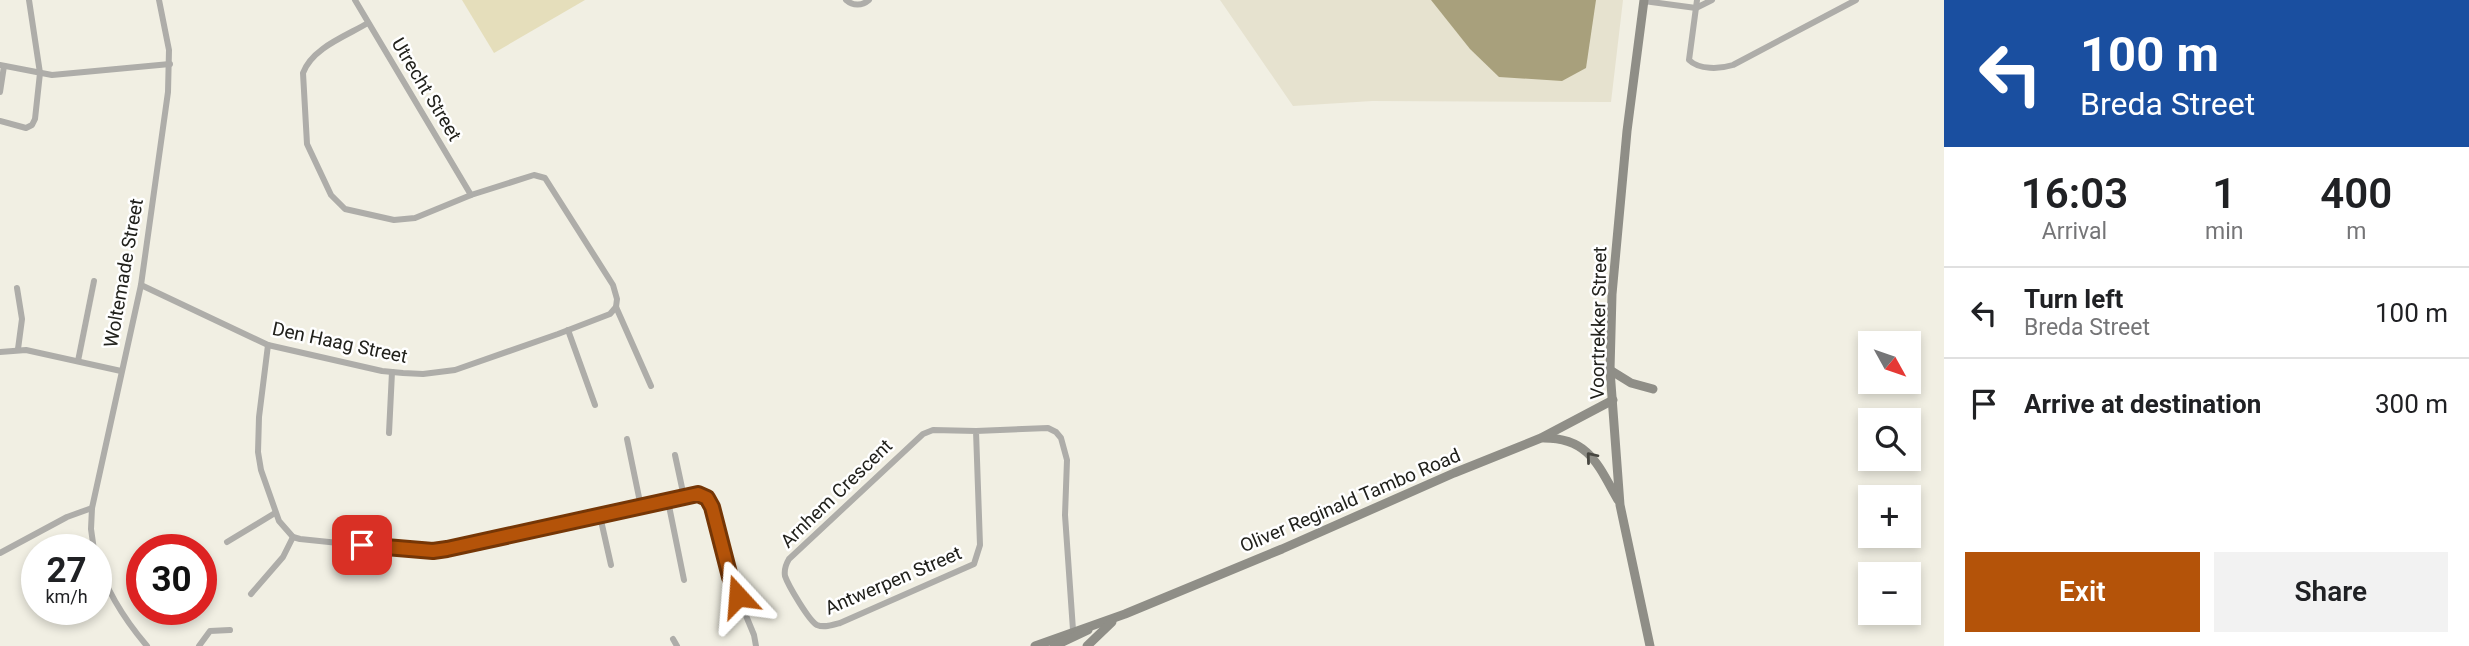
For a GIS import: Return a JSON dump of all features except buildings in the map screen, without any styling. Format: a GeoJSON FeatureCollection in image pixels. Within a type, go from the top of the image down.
{"type":"FeatureCollection","features":[{"type":"Feature","properties":{"kind":"main road","name":"Voortrekker Street"},"geometry":{"type":"LineString","coordinates":[[1644,1],[1627,131],[1612,294],[1610,370],[1620,505],[1650,646]]}},
{"type":"Feature","properties":{"kind":"main road"},"geometry":{"type":"LineString","coordinates":[[1610,370],[1631,383],[1653,389]]}},
{"type":"Feature","properties":{"kind":"main road","name":"Oliver Reginald Tambo Road"},"geometry":{"type":"LineString","coordinates":[[1054,646],[1098,624],[1541,438],[1613,400]]}},
{"type":"Feature","properties":{"kind":"main road"},"geometry":{"type":"LineString","coordinates":[[1541,438],[1559,438],[1579,445],[1593,458],[1620,505]]}},
{"type":"Feature","properties":{"kind":"main road"},"geometry":{"type":"LineString","coordinates":[[1087,646],[1100,631],[1125,614]]}},
{"type":"Feature","properties":{"kind":"main road","name":"Oliver Reginald Tambo Road"},"geometry":{"type":"LineString","coordinates":[[1035,646],[1073,638]]}},
{"type":"Feature","properties":{"kind":"street"},"geometry":{"type":"LineString","coordinates":[[0,121],[26,128],[32,125],[35,119],[40,73],[29,0]]}},
{"type":"Feature","properties":{"kind":"street","name":"Woltemade Street"},"geometry":{"type":"LineString","coordinates":[[92,534],[92,508],[141,285],[170,64],[159,0]]}},
{"type":"Feature","properties":{"kind":"street","name":"Utrecht Street"},"geometry":{"type":"LineString","coordinates":[[355,0],[471,195]]}},
{"type":"Feature","properties":{"kind":"street"},"geometry":{"type":"LineString","coordinates":[[846,0],[860,5],[869,0]]}},
{"type":"Feature","properties":{"kind":"street"},"geometry":{"type":"LineString","coordinates":[[1644,1],[1696,4],[1712,0]]}},
{"type":"Feature","properties":{"kind":"street"},"geometry":{"type":"LineString","coordinates":[[1696,4],[1689,60],[1697,66],[1723,68],[1856,0]]}},
{"type":"Feature","properties":{"kind":"street"},"geometry":{"type":"LineString","coordinates":[[369,23],[314,55],[303,73],[307,144],[331,195],[345,209],[394,220],[415,218],[471,195],[534,175],[545,178],[613,285],[616,307],[651,386]]}},
{"type":"Feature","properties":{"kind":"street"},"geometry":{"type":"LineString","coordinates":[[0,92],[2,65],[58,75],[170,64]]}},
{"type":"Feature","properties":{"kind":"street"},"geometry":{"type":"LineString","coordinates":[[78,361],[94,281]]}},
{"type":"Feature","properties":{"kind":"street","name":"Den Haag Street"},"geometry":{"type":"LineString","coordinates":[[141,285],[268,345],[392,372],[423,374],[455,370],[610,314],[616,307]]}},
{"type":"Feature","properties":{"kind":"street"},"geometry":{"type":"LineString","coordinates":[[17,288],[22,319],[18,349]]}},
{"type":"Feature","properties":{"kind":"street"},"geometry":{"type":"LineString","coordinates":[[568,330],[596,405]]}},
{"type":"Feature","properties":{"kind":"street"},"geometry":{"type":"LineString","coordinates":[[268,345],[259,417],[258,452],[275,513],[285,530],[293,537],[433,551],[698,494],[710,502],[730,577],[756,646]]}},
{"type":"Feature","properties":{"kind":"street"},"geometry":{"type":"LineString","coordinates":[[0,352],[18,349],[121,371]]}},
{"type":"Feature","properties":{"kind":"street"},"geometry":{"type":"LineString","coordinates":[[389,433],[392,372]]}},
{"type":"Feature","properties":{"kind":"street","name":"Arnhem Crescent"},"geometry":{"type":"LineString","coordinates":[[818,626],[811,620],[785,577],[786,564],[923,434],[933,430],[1048,428],[1061,438],[1067,460],[1065,515],[1073,638]]}},
{"type":"Feature","properties":{"kind":"street","name":"Antwerpen Street"},"geometry":{"type":"LineString","coordinates":[[818,626],[840,623],[969,568],[977,559],[980,545],[976,431]]}},
{"type":"Feature","properties":{"kind":"street"},"geometry":{"type":"LineString","coordinates":[[627,439],[641,507]]}},
{"type":"Feature","properties":{"kind":"street"},"geometry":{"type":"LineString","coordinates":[[676,456],[684,497]]}},
{"type":"Feature","properties":{"kind":"street"},"geometry":{"type":"LineString","coordinates":[[668,501],[684,580]]}},
{"type":"Feature","properties":{"kind":"street"},"geometry":{"type":"LineString","coordinates":[[0,553],[67,517],[92,508]]}},
{"type":"Feature","properties":{"kind":"street"},"geometry":{"type":"LineString","coordinates":[[227,542],[275,513]]}},
{"type":"Feature","properties":{"kind":"street"},"geometry":{"type":"LineString","coordinates":[[600,516],[611,565]]}},
{"type":"Feature","properties":{"kind":"street"},"geometry":{"type":"LineString","coordinates":[[251,594],[283,557],[293,537]]}},
{"type":"Feature","properties":{"kind":"street"},"geometry":{"type":"LineString","coordinates":[[112,598],[147,646]]}},
{"type":"Feature","properties":{"kind":"street"},"geometry":{"type":"LineString","coordinates":[[199,646],[211,631],[230,630]]}},
{"type":"Feature","properties":{"kind":"shaded area"},"geometry":{"type":"Polygon","coordinates":[[[462,0],[585,0],[494,53],[462,0]]]}},
{"type":"Feature","properties":{"kind":"shaded area"},"geometry":{"type":"Polygon","coordinates":[[[1220,0],[1623,0],[1611,102],[1372,101],[1293,106],[1220,0]]]}},
{"type":"Feature","properties":{"kind":"shaded area"},"geometry":{"type":"Polygon","coordinates":[[[1431,0],[1596,0],[1586,68],[1562,81],[1499,77],[1470,49],[1431,0]]]}},
{"type":"Feature","properties":{"kind":"route"},"geometry":{"type":"LineString","coordinates":[[362,545],[433,551],[447,549],[698,494],[707,498],[712,507],[730,577],[738,596]]}}]}
